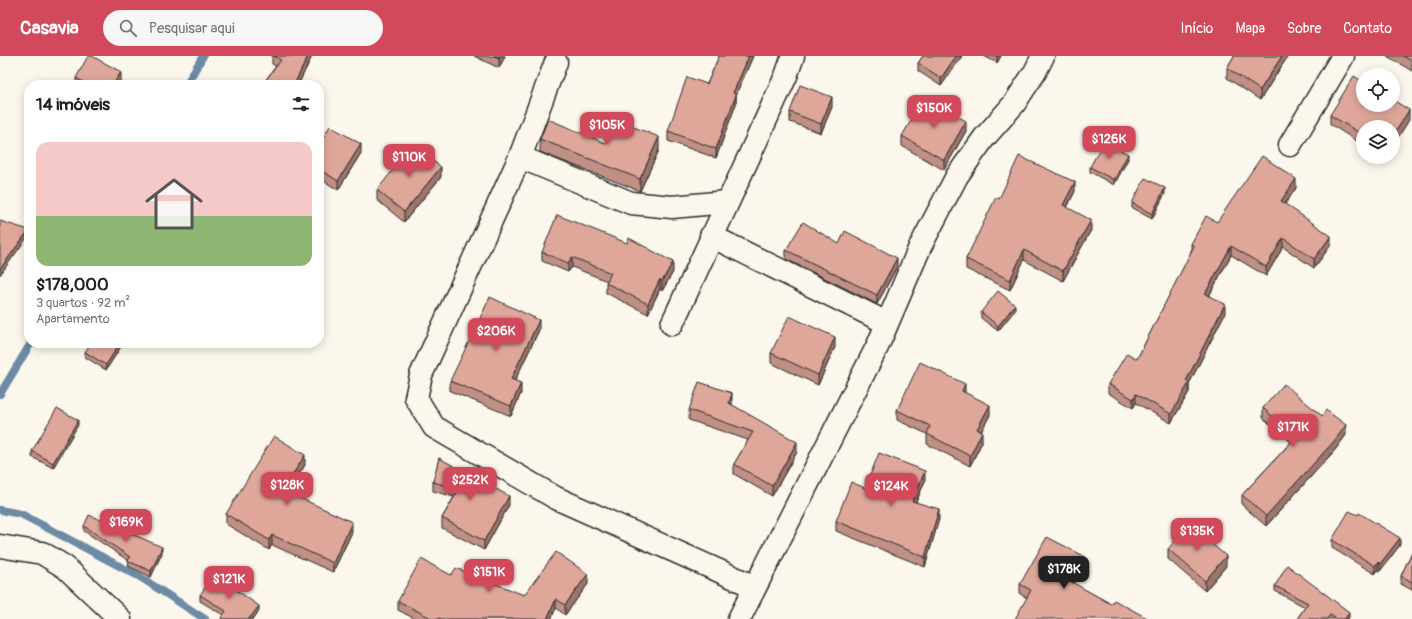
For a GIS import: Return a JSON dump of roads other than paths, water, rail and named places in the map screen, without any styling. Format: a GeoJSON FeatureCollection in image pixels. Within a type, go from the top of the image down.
{"type":"FeatureCollection","features":[{"type":"Feature","properties":{"kind":"street"},"geometry":{"type":"LineString","coordinates":[[672,324],[711,236],[786,76],[793,56]]}},
{"type":"Feature","properties":{"kind":"street"},"geometry":{"type":"LineString","coordinates":[[739,619],[878,345],[920,247],[957,176],[984,138],[1014,104],[1035,72],[1043,56]]}},
{"type":"Feature","properties":{"kind":"street"},"geometry":{"type":"LineString","coordinates":[[1290,145],[1343,56]]}},
{"type":"Feature","properties":{"kind":"street"},"geometry":{"type":"LineString","coordinates":[[556,62],[520,157],[421,375],[416,398],[434,427],[556,498],[756,587]]}},
{"type":"Feature","properties":{"kind":"street"},"geometry":{"type":"LineString","coordinates":[[520,157],[631,203],[672,207],[727,202]]}},
{"type":"Feature","properties":{"kind":"street"},"geometry":{"type":"LineString","coordinates":[[711,236],[887,323]]}},
{"type":"Feature","properties":{"kind":"street"},"geometry":{"type":"LineString","coordinates":[[0,546],[42,554],[65,568],[120,619]]}},
{"type":"Feature","properties":{"kind":"waterway"},"geometry":{"type":"LineString","coordinates":[[189,80],[203,56]]}},
{"type":"Feature","properties":{"kind":"waterway"},"geometry":{"type":"LineString","coordinates":[[0,394],[28,348]]}},
{"type":"Feature","properties":{"kind":"waterway"},"geometry":{"type":"LineString","coordinates":[[0,510],[21,514],[140,577],[205,619]]}}]}
